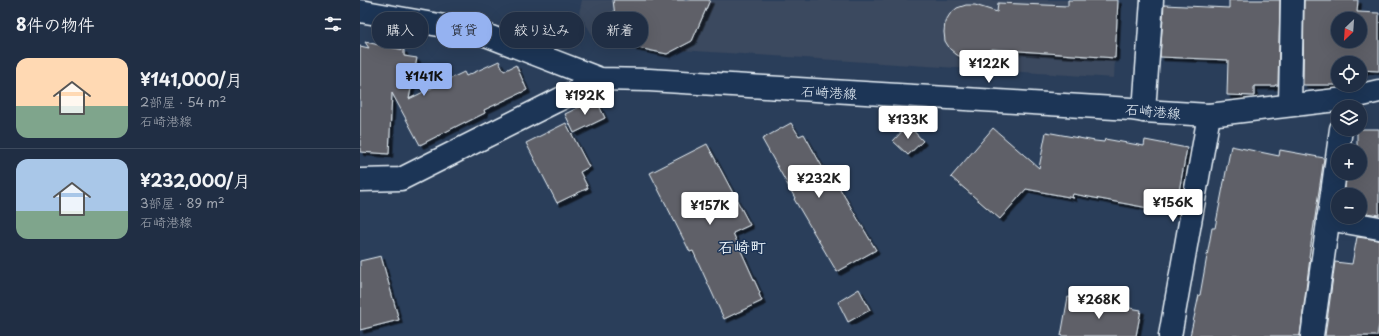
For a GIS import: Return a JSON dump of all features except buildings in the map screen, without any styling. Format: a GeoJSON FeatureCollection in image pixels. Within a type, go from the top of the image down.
{"type":"FeatureCollection","features":[{"type":"Feature","properties":{"kind":"main road"},"geometry":{"type":"LineString","coordinates":[[1144,111],[1152,0]]}},
{"type":"Feature","properties":{"kind":"main road"},"geometry":{"type":"LineString","coordinates":[[1290,105],[1292,0]]}},
{"type":"Feature","properties":{"kind":"main road","name":"石崎港線"},"geometry":{"type":"LineString","coordinates":[[360,11],[478,32],[600,79],[648,80],[1209,115],[1290,105],[1331,103]]}},
{"type":"Feature","properties":{"kind":"main road"},"geometry":{"type":"LineString","coordinates":[[360,180],[401,179],[600,79]]}},
{"type":"Feature","properties":{"kind":"main road","name":"石崎港線"},"geometry":{"type":"LineString","coordinates":[[1353,100],[1379,91]]}},
{"type":"Feature","properties":{"kind":"main road"},"geometry":{"type":"LineString","coordinates":[[1170,336],[1209,115]]}},
{"type":"Feature","properties":{"kind":"main road"},"geometry":{"type":"LineString","coordinates":[[1312,336],[1340,136]]}},
{"type":"Feature","properties":{"kind":"main road"},"geometry":{"type":"LineString","coordinates":[[1328,218],[1379,228]]}},
{"type":"Feature","properties":{"kind":"shaded area"},"geometry":{"type":"Polygon","coordinates":[[[582,0],[1118,0],[1114,78],[648,48],[648,12],[592,12],[592,34],[584,21],[584,12],[579,12],[582,0]]]}},
{"type":"Feature","properties":{"kind":"district","name":"石崎町"},"geometry":{"type":"Point","coordinates":[742,246]}}]}
